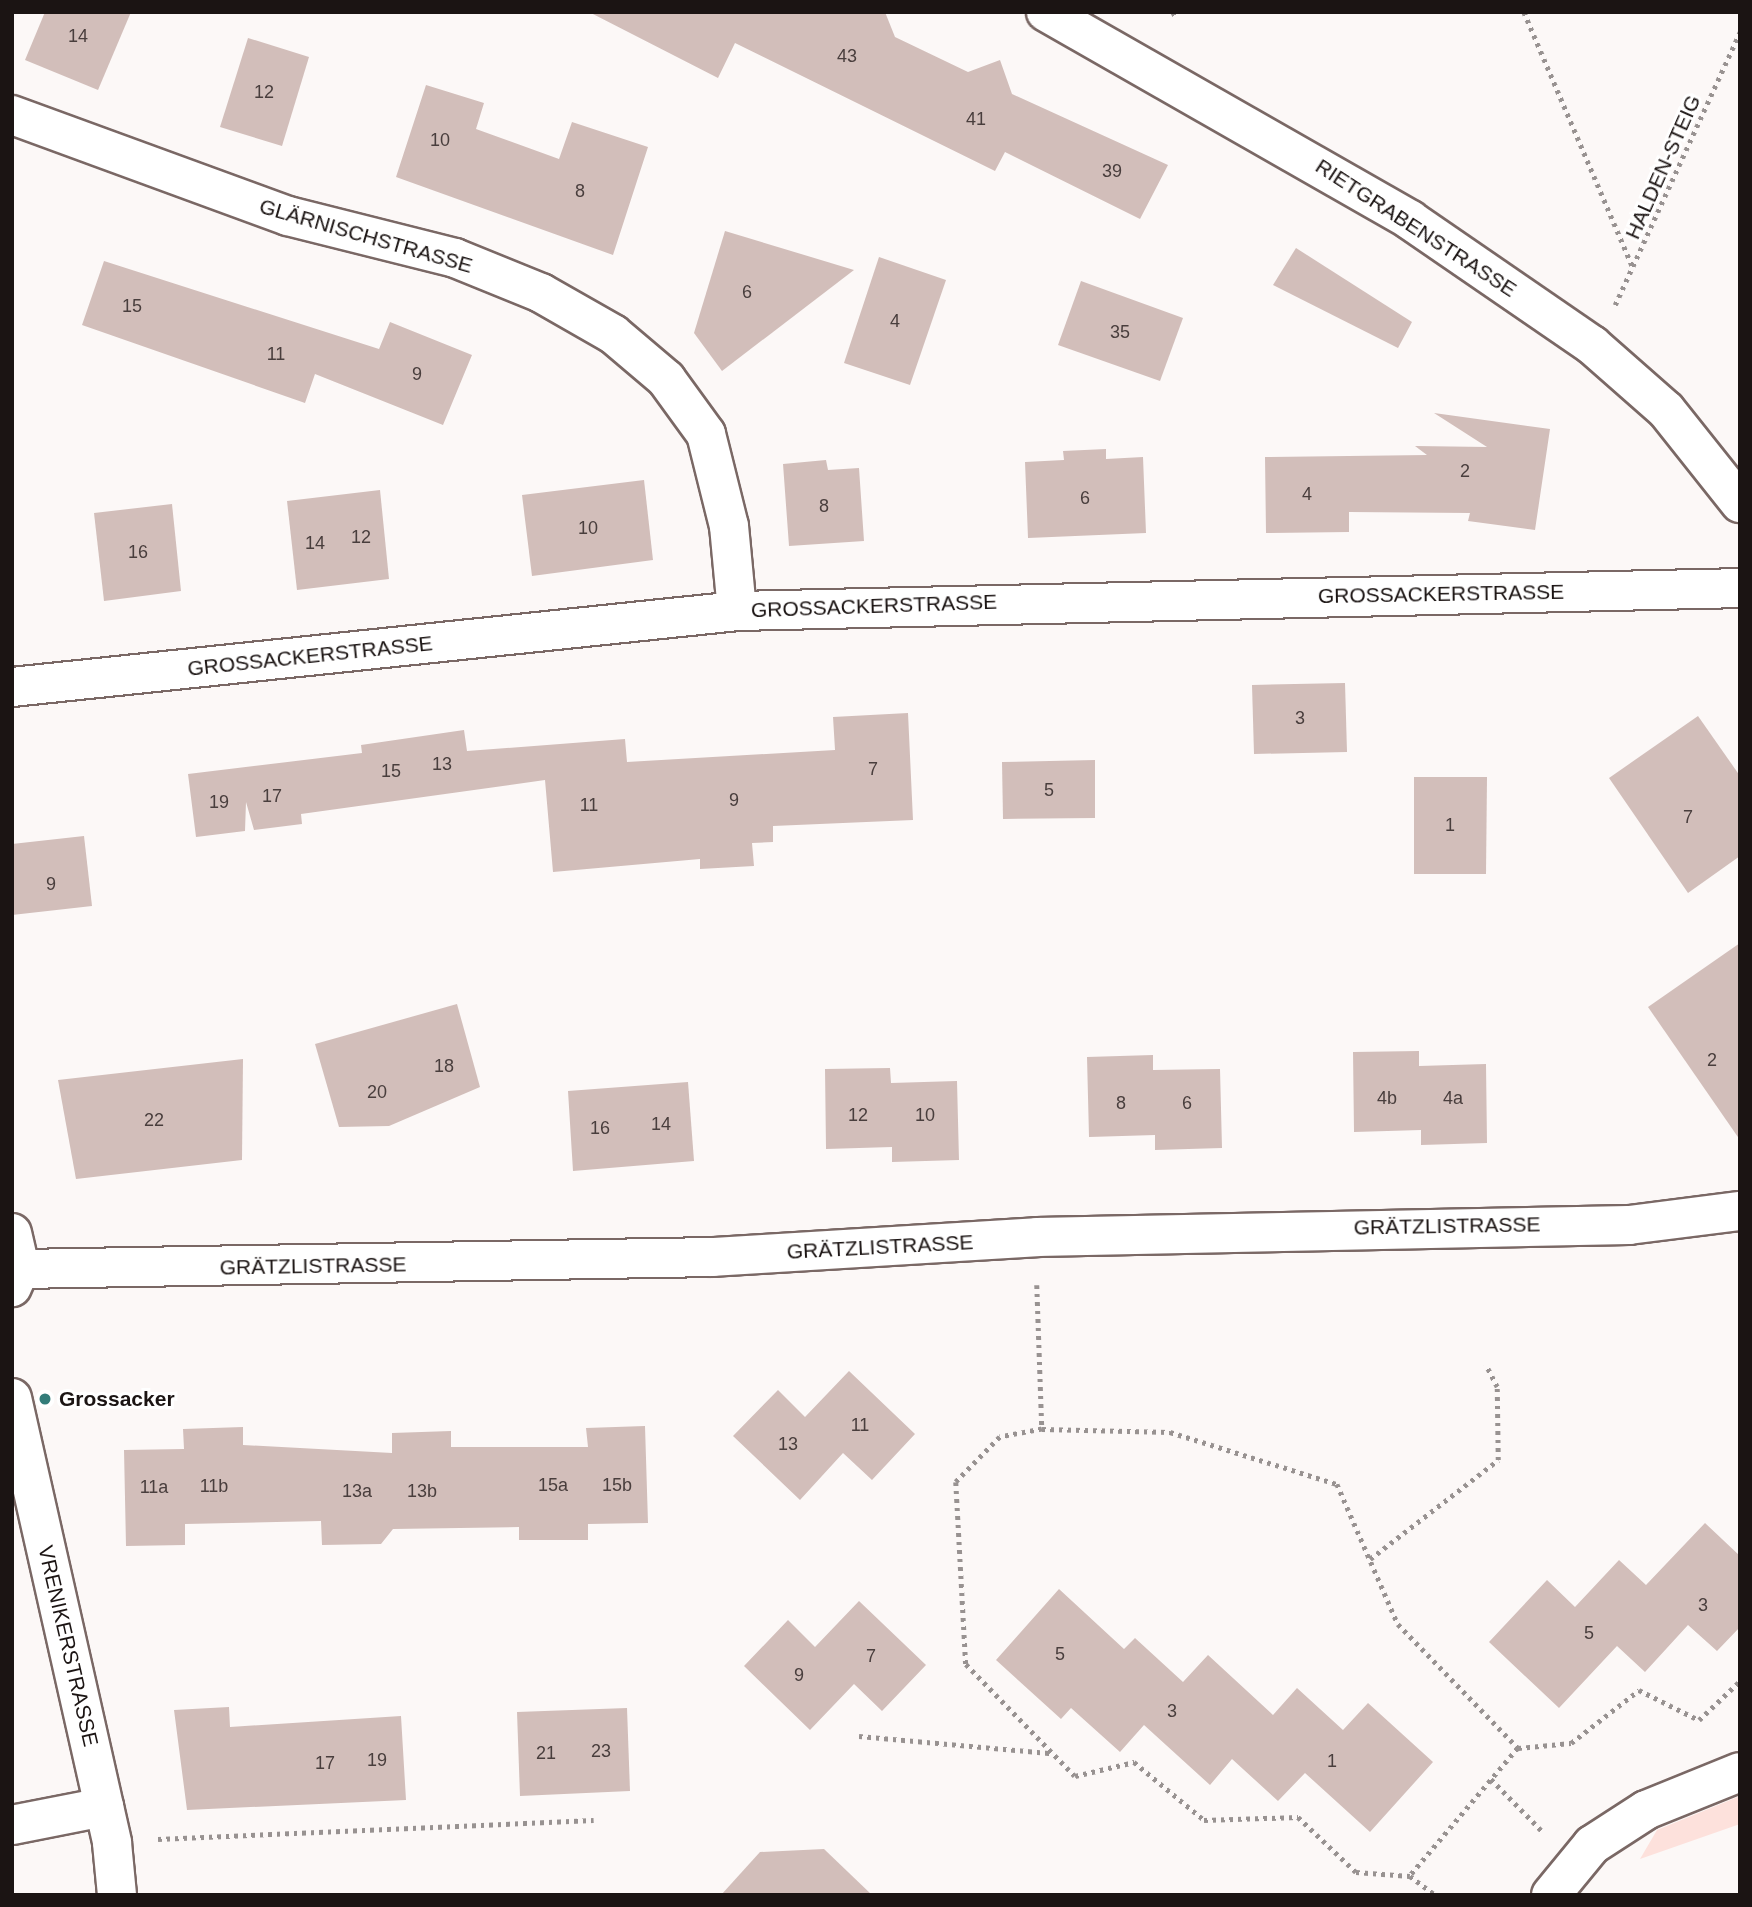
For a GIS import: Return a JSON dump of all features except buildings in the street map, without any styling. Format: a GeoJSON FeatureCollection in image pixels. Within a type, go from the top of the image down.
{"type":"FeatureCollection","features":[{"type":"Feature","properties":{"kind":"street","name":"RIETGRABENSTRASSE"},"geometry":{"type":"LineString","coordinates":[[1046,12],[1186,87],[1410,220],[1592,345],[1666,410],[1740,503]]}},
{"type":"Feature","properties":{"kind":"street","name":"GLÄRNISCHSTRASSE"},"geometry":{"type":"LineString","coordinates":[[12,115],[289,216],[455,258],[541,293],[613,334],[666,379],[705,434],[729,526],[737,611]]}},
{"type":"Feature","properties":{"kind":"street","name":"GROSSACKERSTRASSE"},"geometry":{"type":"LineString","coordinates":[[12,687],[737,611],[1740,588]]}},
{"type":"Feature","properties":{"kind":"street","name":"GRÄTZLISTRASSE"},"geometry":{"type":"LineString","coordinates":[[15,1263],[713,1257],[1037,1237],[1629,1225],[1740,1211]]}},
{"type":"Feature","properties":{"kind":"street","name":"VRENIKERSTRASSE"},"geometry":{"type":"LineString","coordinates":[[12,1398],[108,1825],[117,1895]]}},
{"type":"Feature","properties":{"kind":"street"},"geometry":{"type":"LineString","coordinates":[[1551,1895],[1574,1863],[1646,1810],[1740,1772]]}},
{"type":"Feature","properties":{"kind":"street"},"geometry":{"type":"LineString","coordinates":[[12,1825],[108,1825]]}},
{"type":"Feature","properties":{"kind":"path"},"geometry":{"type":"LineString","coordinates":[[1173,12],[1177,19]]}},
{"type":"Feature","properties":{"kind":"path"},"geometry":{"type":"LineString","coordinates":[[1524,12],[1634,271]]}},
{"type":"Feature","properties":{"kind":"path","name":"HALDEN-STEIG"},"geometry":{"type":"LineString","coordinates":[[1611,312],[1634,271],[1740,32]]}},
{"type":"Feature","properties":{"kind":"path"},"geometry":{"type":"LineString","coordinates":[[1037,1278],[1042,1430]]}},
{"type":"Feature","properties":{"kind":"path"},"geometry":{"type":"LineString","coordinates":[[1370,1559],[1498,1460],[1497,1387],[1486,1365]]}},
{"type":"Feature","properties":{"kind":"path"},"geometry":{"type":"LineString","coordinates":[[1434,1895],[1410,1875],[1356,1872],[1297,1817],[1204,1820],[1134,1762],[1075,1776],[966,1664],[956,1482],[1000,1437],[1042,1430],[1170,1432],[1337,1484],[1398,1624],[1518,1748]]}},
{"type":"Feature","properties":{"kind":"path"},"geometry":{"type":"LineString","coordinates":[[1410,1875],[1518,1748],[1570,1743],[1639,1690],[1699,1720],[1740,1681]]}},
{"type":"Feature","properties":{"kind":"path"},"geometry":{"type":"LineString","coordinates":[[859,1736],[1052,1753]]}},
{"type":"Feature","properties":{"kind":"path"},"geometry":{"type":"LineString","coordinates":[[1491,1779],[1574,1863]]}},
{"type":"Feature","properties":{"kind":"path"},"geometry":{"type":"LineString","coordinates":[[108,1825],[594,1820]]}},
{"type":"Feature","properties":{"kind":"shaded area"},"geometry":{"type":"Polygon","coordinates":[[[1740,1796],[1740,1824],[1640,1859],[1657,1830],[1740,1796]]]}},
{"type":"Feature","properties":{"kind":"place","name":"Grossacker"},"geometry":{"type":"Point","coordinates":[45,1399]}}]}
